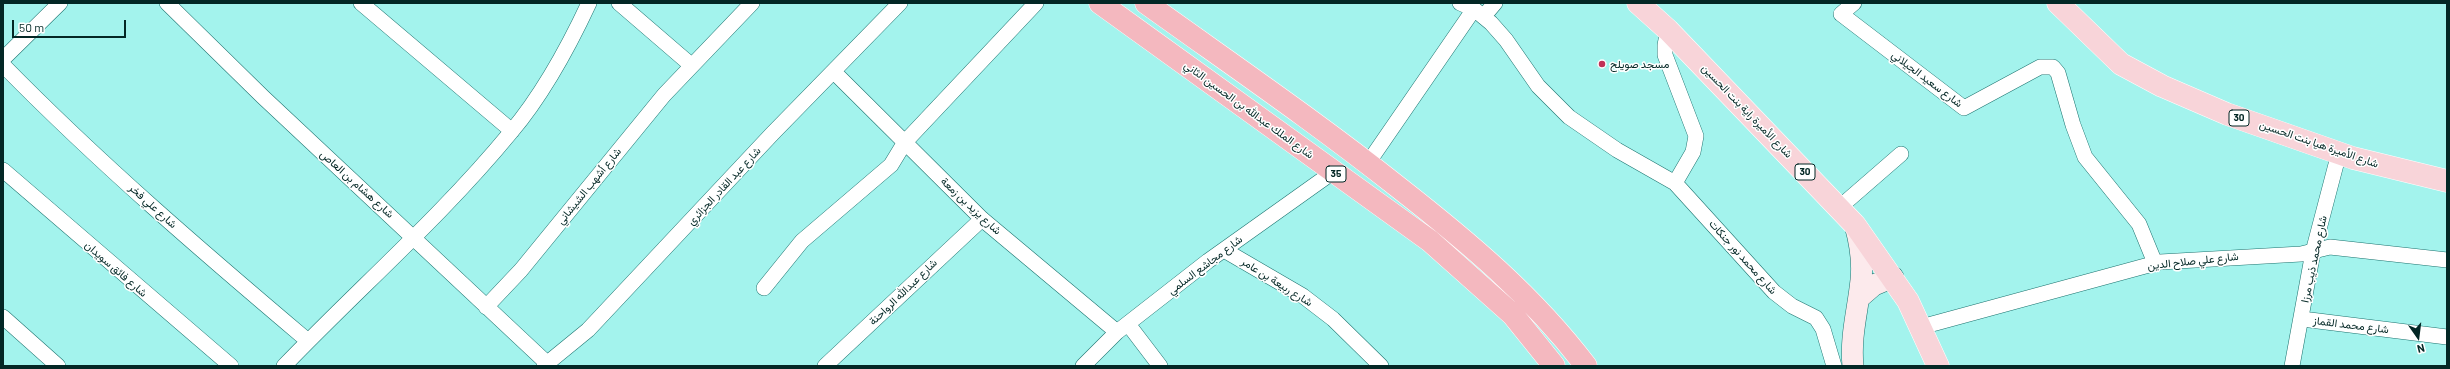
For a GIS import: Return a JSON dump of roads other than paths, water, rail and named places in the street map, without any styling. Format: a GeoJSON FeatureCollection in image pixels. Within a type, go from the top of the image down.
{"type":"FeatureCollection","features":[{"type":"Feature","properties":{"kind":"highway","name":"شارع الملك عبدالله بن الحسين الثاني"},"geometry":{"type":"LineString","coordinates":[[1100,3],[1199,72],[1333,172],[1430,241],[1467,272],[1513,315],[1554,366]]}},
{"type":"Feature","properties":{"kind":"highway","name":"35"},"geometry":{"type":"LineString","coordinates":[[1146,3],[1244,71],[1368,162],[1482,255],[1545,317],[1586,366]]}},
{"type":"Feature","properties":{"kind":"main road","name":"شارع الأميرة راية بنت الحسين"},"geometry":{"type":"LineString","coordinates":[[1638,3],[1668,30],[1840,207],[1855,225],[1892,277],[1921,327],[1938,366]]}},
{"type":"Feature","properties":{"kind":"main road","name":"شارع الأميرة هيا بنت الحسين"},"geometry":{"type":"LineString","coordinates":[[2058,3],[2121,64],[2139,75],[2227,114],[2339,153],[2447,181]]}},
{"type":"Feature","properties":{"kind":"street"},"geometry":{"type":"LineString","coordinates":[[3,59],[60,3]]}},
{"type":"Feature","properties":{"kind":"street","name":"شارع هشام بن العاص"},"geometry":{"type":"LineString","coordinates":[[167,3],[269,103],[415,237],[547,365]]}},
{"type":"Feature","properties":{"kind":"street"},"geometry":{"type":"LineString","coordinates":[[361,3],[512,131]]}},
{"type":"Feature","properties":{"kind":"street"},"geometry":{"type":"LineString","coordinates":[[284,366],[415,237],[512,131],[559,61],[589,3]]}},
{"type":"Feature","properties":{"kind":"street"},"geometry":{"type":"LineString","coordinates":[[619,3],[691,65]]}},
{"type":"Feature","properties":{"kind":"street","name":"شارع أشهب الشيشاني"},"geometry":{"type":"LineString","coordinates":[[486,307],[521,270],[596,176],[691,65],[752,3]]}},
{"type":"Feature","properties":{"kind":"street","name":"شارع عبد القادر الجزائري"},"geometry":{"type":"LineString","coordinates":[[547,365],[599,320],[772,134],[900,3]]}},
{"type":"Feature","properties":{"kind":"street"},"geometry":{"type":"LineString","coordinates":[[764,288],[802,241],[891,165],[905,142],[1036,3]]}},
{"type":"Feature","properties":{"kind":"street","name":"شارع محمد نور جنكات"},"geometry":{"type":"LineString","coordinates":[[1460,3],[1479,12],[1506,40],[1538,86],[1564,112],[1606,143],[1675,183],[1774,292],[1792,306],[1816,318],[1823,329],[1834,366]]}},
{"type":"Feature","properties":{"kind":"street"},"geometry":{"type":"LineString","coordinates":[[1368,162],[1479,12],[1495,3]]}},
{"type":"Feature","properties":{"kind":"street","name":"شارع سعيد الجيلاني"},"geometry":{"type":"LineString","coordinates":[[1854,3],[1841,14],[1964,108],[2040,67],[2045,65],[2053,67],[2058,73],[2072,125],[2085,157],[2138,224],[2155,263]]}},
{"type":"Feature","properties":{"kind":"street"},"geometry":{"type":"LineString","coordinates":[[1668,30],[1665,55],[1696,136],[1693,152],[1675,183]]}},
{"type":"Feature","properties":{"kind":"street","name":"شارع علي فخر"},"geometry":{"type":"LineString","coordinates":[[3,65],[38,100],[172,222],[308,341]]}},
{"type":"Feature","properties":{"kind":"street","name":"شارع يزيد بن زمعة"},"geometry":{"type":"LineString","coordinates":[[834,72],[982,219],[1122,328],[1160,366]]}},
{"type":"Feature","properties":{"kind":"street","name":"شارع محمد ذيب مرزا"},"geometry":{"type":"LineString","coordinates":[[2292,366],[2302,319],[2313,252],[2339,153]]}},
{"type":"Feature","properties":{"kind":"street"},"geometry":{"type":"LineString","coordinates":[[1840,207],[1901,154]]}},
{"type":"Feature","properties":{"kind":"street","name":"شارع فائق سويدان"},"geometry":{"type":"LineString","coordinates":[[3,170],[231,366]]}},
{"type":"Feature","properties":{"kind":"street","name":"شارع مجاشع السلمي"},"geometry":{"type":"LineString","coordinates":[[1083,366],[1122,328],[1224,250],[1333,172]]}},
{"type":"Feature","properties":{"kind":"street","name":"شارع عبدالله الرواحنة"},"geometry":{"type":"LineString","coordinates":[[826,366],[982,219]]}},
{"type":"Feature","properties":{"kind":"street"},"geometry":{"type":"LineString","coordinates":[[1853,366],[1853,329],[1859,298],[1862,261],[1855,225]]}},
{"type":"Feature","properties":{"kind":"street","name":"شارع علي صلاح الدين"},"geometry":{"type":"LineString","coordinates":[[1921,327],[2155,263],[2300,254],[2330,247],[2447,260]]}},
{"type":"Feature","properties":{"kind":"street","name":"شارع ربيعة بن عامر"},"geometry":{"type":"LineString","coordinates":[[1224,250],[1303,296],[1332,319],[1381,366]]}},
{"type":"Feature","properties":{"kind":"street"},"geometry":{"type":"LineString","coordinates":[[1859,298],[1874,285],[1892,277]]}},
{"type":"Feature","properties":{"kind":"street"},"geometry":{"type":"LineString","coordinates":[[3,317],[58,366]]}},
{"type":"Feature","properties":{"kind":"street","name":"شارع محمد القماز"},"geometry":{"type":"LineString","coordinates":[[2302,319],[2447,337]]}},
{"type":"Feature","properties":{"kind":"place","name":"مسجد صويلح"},"geometry":{"type":"Point","coordinates":[1602,64]}}]}
